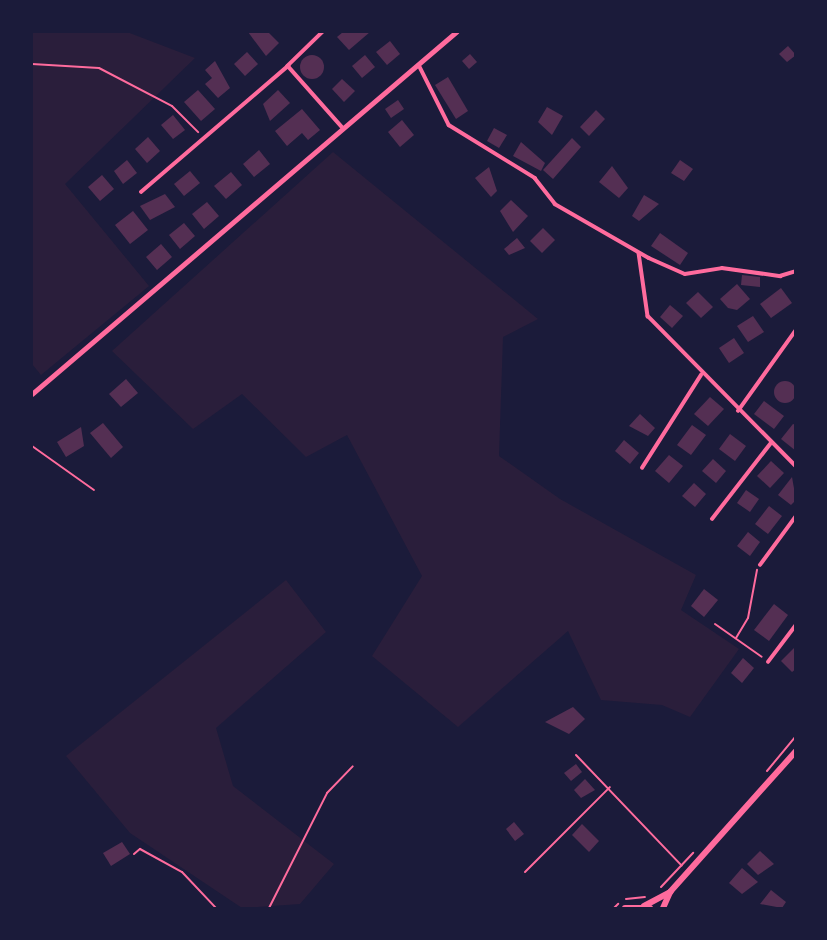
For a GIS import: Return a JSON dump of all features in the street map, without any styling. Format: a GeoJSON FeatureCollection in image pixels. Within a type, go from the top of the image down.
{"type":"FeatureCollection","features":[{"type":"Feature","properties":{"kind":"main road"},"geometry":{"type":"LineString","coordinates":[[625,908],[647,907],[670,892],[796,751]]}},
{"type":"Feature","properties":{"kind":"main road"},"geometry":{"type":"LineString","coordinates":[[663,908],[670,892]]}},
{"type":"Feature","properties":{"kind":"street"},"geometry":{"type":"LineString","coordinates":[[141,192],[288,66],[323,32]]}},
{"type":"Feature","properties":{"kind":"street"},"geometry":{"type":"LineString","coordinates":[[32,394],[456,32]]}},
{"type":"Feature","properties":{"kind":"street"},"geometry":{"type":"LineString","coordinates":[[419,65],[449,125],[535,178],[555,204],[639,252],[685,274],[722,268],[780,276],[796,271]]}},
{"type":"Feature","properties":{"kind":"street"},"geometry":{"type":"LineString","coordinates":[[288,66],[344,129]]}},
{"type":"Feature","properties":{"kind":"street"},"geometry":{"type":"LineString","coordinates":[[639,252],[648,316],[701,375],[796,467]]}},
{"type":"Feature","properties":{"kind":"street"},"geometry":{"type":"LineString","coordinates":[[738,411],[796,330]]}},
{"type":"Feature","properties":{"kind":"street"},"geometry":{"type":"LineString","coordinates":[[642,468],[701,375]]}},
{"type":"Feature","properties":{"kind":"street"},"geometry":{"type":"LineString","coordinates":[[712,519],[771,443]]}},
{"type":"Feature","properties":{"kind":"street"},"geometry":{"type":"LineString","coordinates":[[760,565],[796,516]]}},
{"type":"Feature","properties":{"kind":"street"},"geometry":{"type":"LineString","coordinates":[[768,662],[796,625]]}},
{"type":"Feature","properties":{"kind":"lane"},"geometry":{"type":"LineString","coordinates":[[134,854],[140,849],[182,872],[216,908]]}},
{"type":"Feature","properties":{"kind":"path"},"geometry":{"type":"LineString","coordinates":[[32,64],[99,68],[172,106],[204,138]]}},
{"type":"Feature","properties":{"kind":"path"},"geometry":{"type":"LineString","coordinates":[[32,446],[94,490]]}},
{"type":"Feature","properties":{"kind":"path"},"geometry":{"type":"LineString","coordinates":[[736,638],[748,618],[760,565]]}},
{"type":"Feature","properties":{"kind":"path"},"geometry":{"type":"LineString","coordinates":[[715,625],[768,662]]}},
{"type":"Feature","properties":{"kind":"path"},"geometry":{"type":"LineString","coordinates":[[762,776],[796,736]]}},
{"type":"Feature","properties":{"kind":"path"},"geometry":{"type":"LineString","coordinates":[[576,755],[611,786],[688,872]]}},
{"type":"Feature","properties":{"kind":"path"},"geometry":{"type":"LineString","coordinates":[[269,908],[322,803],[353,766]]}},
{"type":"Feature","properties":{"kind":"path"},"geometry":{"type":"LineString","coordinates":[[525,872],[611,786]]}},
{"type":"Feature","properties":{"kind":"path"},"geometry":{"type":"LineString","coordinates":[[614,908],[662,887],[702,844]]}},
{"type":"Feature","properties":{"kind":"shaded area"},"geometry":{"type":"Polygon","coordinates":[[[32,32],[127,32],[195,58],[65,184],[149,286],[41,375],[32,364],[32,32]]]}},
{"type":"Feature","properties":{"kind":"shaded area"},"geometry":{"type":"Polygon","coordinates":[[[333,152],[538,319],[503,337],[499,456],[560,499],[696,575],[681,610],[739,649],[690,717],[662,705],[601,700],[568,631],[458,727],[372,656],[422,576],[347,435],[306,457],[242,394],[193,429],[112,351],[333,152]]]}},
{"type":"Feature","properties":{"kind":"shaded area"},"geometry":{"type":"Polygon","coordinates":[[[286,580],[326,632],[216,728],[233,786],[334,864],[300,904],[242,908],[130,833],[66,756],[286,580]]]}},
{"type":"Feature","properties":{"kind":"building"},"geometry":{"type":"Polygon","coordinates":[[[248,32],[268,32],[279,43],[266,56],[248,32]]]}},
{"type":"Feature","properties":{"kind":"building"},"geometry":{"type":"Polygon","coordinates":[[[343,32],[370,32],[349,50],[337,37],[343,32]]]}},
{"type":"Feature","properties":{"kind":"building"},"geometry":{"type":"Polygon","coordinates":[[[390,41],[400,54],[387,65],[376,52],[390,41]]]}},
{"type":"Feature","properties":{"kind":"building"},"geometry":{"type":"Polygon","coordinates":[[[788,46],[796,55],[787,62],[779,54],[788,46]]]}},
{"type":"Feature","properties":{"kind":"building"},"geometry":{"type":"Polygon","coordinates":[[[247,52],[258,64],[245,76],[234,64],[247,52]]]}},
{"type":"Feature","properties":{"kind":"building"},"geometry":{"type":"Polygon","coordinates":[[[470,54],[477,62],[469,69],[462,61],[470,54]]]}},
{"type":"Feature","properties":{"kind":"building"},"geometry":{"type":"Polygon","coordinates":[[[312,55],[321,58],[324,67],[321,76],[312,79],[303,76],[300,67],[303,58],[312,55]]]}},
{"type":"Feature","properties":{"kind":"building"},"geometry":{"type":"Polygon","coordinates":[[[365,55],[375,67],[362,78],[352,66],[365,55]]]}},
{"type":"Feature","properties":{"kind":"building"},"geometry":{"type":"Polygon","coordinates":[[[215,61],[230,88],[218,98],[205,84],[212,78],[205,70],[215,61]]]}},
{"type":"Feature","properties":{"kind":"building"},"geometry":{"type":"Polygon","coordinates":[[[448,77],[468,111],[456,119],[435,85],[448,77]]]}},
{"type":"Feature","properties":{"kind":"building"},"geometry":{"type":"Polygon","coordinates":[[[342,79],[355,91],[344,102],[332,89],[342,79]]]}},
{"type":"Feature","properties":{"kind":"building"},"geometry":{"type":"Polygon","coordinates":[[[198,90],[215,109],[201,121],[184,102],[198,90]]]}},
{"type":"Feature","properties":{"kind":"building"},"geometry":{"type":"Polygon","coordinates":[[[278,90],[290,103],[270,121],[263,104],[278,90]]]}},
{"type":"Feature","properties":{"kind":"building"},"geometry":{"type":"Polygon","coordinates":[[[398,100],[404,109],[391,118],[385,109],[398,100]]]}},
{"type":"Feature","properties":{"kind":"building"},"geometry":{"type":"Polygon","coordinates":[[[547,107],[563,116],[552,135],[538,122],[547,107]]]}},
{"type":"Feature","properties":{"kind":"building"},"geometry":{"type":"Polygon","coordinates":[[[302,109],[320,130],[308,140],[302,133],[287,146],[275,131],[302,109]]]}},
{"type":"Feature","properties":{"kind":"building"},"geometry":{"type":"Polygon","coordinates":[[[596,110],[605,119],[589,136],[580,127],[596,110]]]}},
{"type":"Feature","properties":{"kind":"building"},"geometry":{"type":"Polygon","coordinates":[[[173,115],[185,130],[173,139],[161,125],[173,115]]]}},
{"type":"Feature","properties":{"kind":"building"},"geometry":{"type":"Polygon","coordinates":[[[402,120],[414,135],[400,147],[388,132],[402,120]]]}},
{"type":"Feature","properties":{"kind":"building"},"geometry":{"type":"Polygon","coordinates":[[[494,128],[507,135],[499,148],[487,141],[494,128]]]}},
{"type":"Feature","properties":{"kind":"building"},"geometry":{"type":"Polygon","coordinates":[[[148,137],[160,151],[147,163],[135,149],[148,137]]]}},
{"type":"Feature","properties":{"kind":"building"},"geometry":{"type":"Polygon","coordinates":[[[572,138],[581,147],[553,179],[543,170],[572,138]]]}},
{"type":"Feature","properties":{"kind":"building"},"geometry":{"type":"Polygon","coordinates":[[[521,142],[545,163],[541,171],[513,156],[521,142]]]}},
{"type":"Feature","properties":{"kind":"building"},"geometry":{"type":"Polygon","coordinates":[[[259,150],[270,164],[254,177],[243,164],[259,150]]]}},
{"type":"Feature","properties":{"kind":"building"},"geometry":{"type":"Polygon","coordinates":[[[127,160],[137,173],[123,184],[114,171],[127,160]]]}},
{"type":"Feature","properties":{"kind":"building"},"geometry":{"type":"Polygon","coordinates":[[[680,160],[693,169],[684,181],[671,173],[680,160]]]}},
{"type":"Feature","properties":{"kind":"building"},"geometry":{"type":"Polygon","coordinates":[[[612,166],[628,188],[619,198],[599,182],[612,166]]]}},
{"type":"Feature","properties":{"kind":"building"},"geometry":{"type":"Polygon","coordinates":[[[489,167],[497,191],[491,197],[475,178],[489,167]]]}},
{"type":"Feature","properties":{"kind":"building"},"geometry":{"type":"Polygon","coordinates":[[[190,171],[200,183],[184,196],[174,184],[190,171]]]}},
{"type":"Feature","properties":{"kind":"building"},"geometry":{"type":"Polygon","coordinates":[[[231,172],[242,185],[226,199],[214,186],[231,172]]]}},
{"type":"Feature","properties":{"kind":"building"},"geometry":{"type":"Polygon","coordinates":[[[102,175],[114,189],[100,201],[88,187],[102,175]]]}},
{"type":"Feature","properties":{"kind":"building"},"geometry":{"type":"Polygon","coordinates":[[[165,194],[175,207],[150,220],[140,206],[165,194]]]}},
{"type":"Feature","properties":{"kind":"building"},"geometry":{"type":"Polygon","coordinates":[[[644,195],[659,204],[639,221],[632,216],[644,195]]]}},
{"type":"Feature","properties":{"kind":"building"},"geometry":{"type":"Polygon","coordinates":[[[511,200],[528,216],[513,232],[500,211],[511,200]]]}},
{"type":"Feature","properties":{"kind":"building"},"geometry":{"type":"Polygon","coordinates":[[[207,202],[219,216],[204,229],[192,214],[207,202]]]}},
{"type":"Feature","properties":{"kind":"building"},"geometry":{"type":"Polygon","coordinates":[[[133,211],[148,230],[130,244],[115,225],[133,211]]]}},
{"type":"Feature","properties":{"kind":"building"},"geometry":{"type":"Polygon","coordinates":[[[184,223],[195,236],[180,249],[169,235],[184,223]]]}},
{"type":"Feature","properties":{"kind":"building"},"geometry":{"type":"Polygon","coordinates":[[[543,228],[555,240],[542,253],[530,241],[543,228]]]}},
{"type":"Feature","properties":{"kind":"building"},"geometry":{"type":"Polygon","coordinates":[[[660,233],[688,253],[680,265],[651,246],[660,233]]]}},
{"type":"Feature","properties":{"kind":"building"},"geometry":{"type":"Polygon","coordinates":[[[517,238],[525,248],[509,255],[504,249],[517,238]]]}},
{"type":"Feature","properties":{"kind":"building"},"geometry":{"type":"Polygon","coordinates":[[[161,244],[172,257],[157,270],[146,257],[161,244]]]}},
{"type":"Feature","properties":{"kind":"building"},"geometry":{"type":"Polygon","coordinates":[[[742,275],[760,277],[760,287],[741,285],[742,275]]]}},
{"type":"Feature","properties":{"kind":"building"},"geometry":{"type":"Polygon","coordinates":[[[737,284],[750,299],[737,310],[728,308],[720,299],[737,284]]]}},
{"type":"Feature","properties":{"kind":"building"},"geometry":{"type":"Polygon","coordinates":[[[781,288],[792,303],[771,318],[760,304],[781,288]]]}},
{"type":"Feature","properties":{"kind":"building"},"geometry":{"type":"Polygon","coordinates":[[[698,292],[713,307],[701,318],[686,303],[698,292]]]}},
{"type":"Feature","properties":{"kind":"building"},"geometry":{"type":"Polygon","coordinates":[[[670,305],[683,316],[672,328],[660,317],[670,305]]]}},
{"type":"Feature","properties":{"kind":"building"},"geometry":{"type":"Polygon","coordinates":[[[753,316],[764,332],[748,342],[737,326],[753,316]]]}},
{"type":"Feature","properties":{"kind":"building"},"geometry":{"type":"Polygon","coordinates":[[[734,338],[744,353],[729,363],[719,348],[734,338]]]}},
{"type":"Feature","properties":{"kind":"building"},"geometry":{"type":"Polygon","coordinates":[[[126,379],[138,393],[121,407],[109,394],[126,379]]]}},
{"type":"Feature","properties":{"kind":"building"},"geometry":{"type":"Polygon","coordinates":[[[785,381],[793,384],[796,392],[793,400],[785,403],[777,400],[774,392],[777,384],[785,381]]]}},
{"type":"Feature","properties":{"kind":"building"},"geometry":{"type":"Polygon","coordinates":[[[710,397],[724,409],[708,426],[694,414],[710,397]]]}},
{"type":"Feature","properties":{"kind":"building"},"geometry":{"type":"Polygon","coordinates":[[[764,401],[784,416],[774,429],[754,414],[764,401]]]}},
{"type":"Feature","properties":{"kind":"building"},"geometry":{"type":"Polygon","coordinates":[[[640,414],[655,428],[648,436],[629,426],[640,414]]]}},
{"type":"Feature","properties":{"kind":"building"},"geometry":{"type":"Polygon","coordinates":[[[103,423],[123,447],[111,458],[90,433],[103,423]]]}},
{"type":"Feature","properties":{"kind":"building"},"geometry":{"type":"Polygon","coordinates":[[[793,424],[796,425],[796,451],[781,439],[793,424]]]}},
{"type":"Feature","properties":{"kind":"building"},"geometry":{"type":"Polygon","coordinates":[[[692,425],[706,435],[691,455],[677,445],[692,425]]]}},
{"type":"Feature","properties":{"kind":"building"},"geometry":{"type":"Polygon","coordinates":[[[81,427],[84,446],[66,457],[57,442],[81,427]]]}},
{"type":"Feature","properties":{"kind":"building"},"geometry":{"type":"Polygon","coordinates":[[[730,434],[746,446],[735,461],[719,449],[730,434]]]}},
{"type":"Feature","properties":{"kind":"building"},"geometry":{"type":"Polygon","coordinates":[[[624,440],[639,453],[630,464],[615,451],[624,440]]]}},
{"type":"Feature","properties":{"kind":"building"},"geometry":{"type":"Polygon","coordinates":[[[669,455],[683,466],[669,483],[655,471],[669,455]]]}},
{"type":"Feature","properties":{"kind":"building"},"geometry":{"type":"Polygon","coordinates":[[[713,459],[726,471],[716,483],[702,471],[713,459]]]}},
{"type":"Feature","properties":{"kind":"building"},"geometry":{"type":"Polygon","coordinates":[[[771,461],[784,473],[770,488],[757,476],[771,461]]]}},
{"type":"Feature","properties":{"kind":"building"},"geometry":{"type":"Polygon","coordinates":[[[792,477],[796,500],[791,505],[778,495],[792,477]]]}},
{"type":"Feature","properties":{"kind":"building"},"geometry":{"type":"Polygon","coordinates":[[[694,483],[706,494],[695,507],[682,496],[694,483]]]}},
{"type":"Feature","properties":{"kind":"building"},"geometry":{"type":"Polygon","coordinates":[[[746,490],[759,499],[750,512],[737,503],[746,490]]]}},
{"type":"Feature","properties":{"kind":"building"},"geometry":{"type":"Polygon","coordinates":[[[769,506],[782,516],[768,534],[755,524],[769,506]]]}},
{"type":"Feature","properties":{"kind":"building"},"geometry":{"type":"Polygon","coordinates":[[[748,532],[760,542],[750,556],[737,546],[748,532]]]}},
{"type":"Feature","properties":{"kind":"building"},"geometry":{"type":"Polygon","coordinates":[[[704,589],[718,600],[704,617],[691,606],[704,589]]]}},
{"type":"Feature","properties":{"kind":"building"},"geometry":{"type":"Polygon","coordinates":[[[774,604],[788,615],[769,641],[754,630],[774,604]]]}},
{"type":"Feature","properties":{"kind":"building"},"geometry":{"type":"Polygon","coordinates":[[[796,646],[796,669],[792,672],[781,661],[796,646]]]}},
{"type":"Feature","properties":{"kind":"building"},"geometry":{"type":"Polygon","coordinates":[[[743,658],[754,668],[742,683],[731,673],[743,658]]]}},
{"type":"Feature","properties":{"kind":"building"},"geometry":{"type":"Polygon","coordinates":[[[573,707],[585,719],[569,734],[545,722],[573,707]]]}},
{"type":"Feature","properties":{"kind":"building"},"geometry":{"type":"Polygon","coordinates":[[[576,764],[582,772],[571,781],[564,773],[576,764]]]}},
{"type":"Feature","properties":{"kind":"building"},"geometry":{"type":"Polygon","coordinates":[[[585,779],[595,790],[581,798],[574,790],[585,779]]]}},
{"type":"Feature","properties":{"kind":"building"},"geometry":{"type":"Polygon","coordinates":[[[514,822],[524,834],[515,841],[506,829],[514,822]]]}},
{"type":"Feature","properties":{"kind":"building"},"geometry":{"type":"Polygon","coordinates":[[[582,824],[599,841],[589,852],[572,835],[582,824]]]}},
{"type":"Feature","properties":{"kind":"building"},"geometry":{"type":"Polygon","coordinates":[[[122,842],[130,854],[111,866],[103,853],[122,842]]]}},
{"type":"Feature","properties":{"kind":"building"},"geometry":{"type":"Polygon","coordinates":[[[760,851],[774,864],[758,875],[747,864],[760,851]]]}},
{"type":"Feature","properties":{"kind":"building"},"geometry":{"type":"Polygon","coordinates":[[[742,868],[758,882],[742,894],[729,883],[742,868]]]}},
{"type":"Feature","properties":{"kind":"building"},"geometry":{"type":"Polygon","coordinates":[[[771,890],[786,902],[782,908],[760,904],[771,890]]]}}]}
